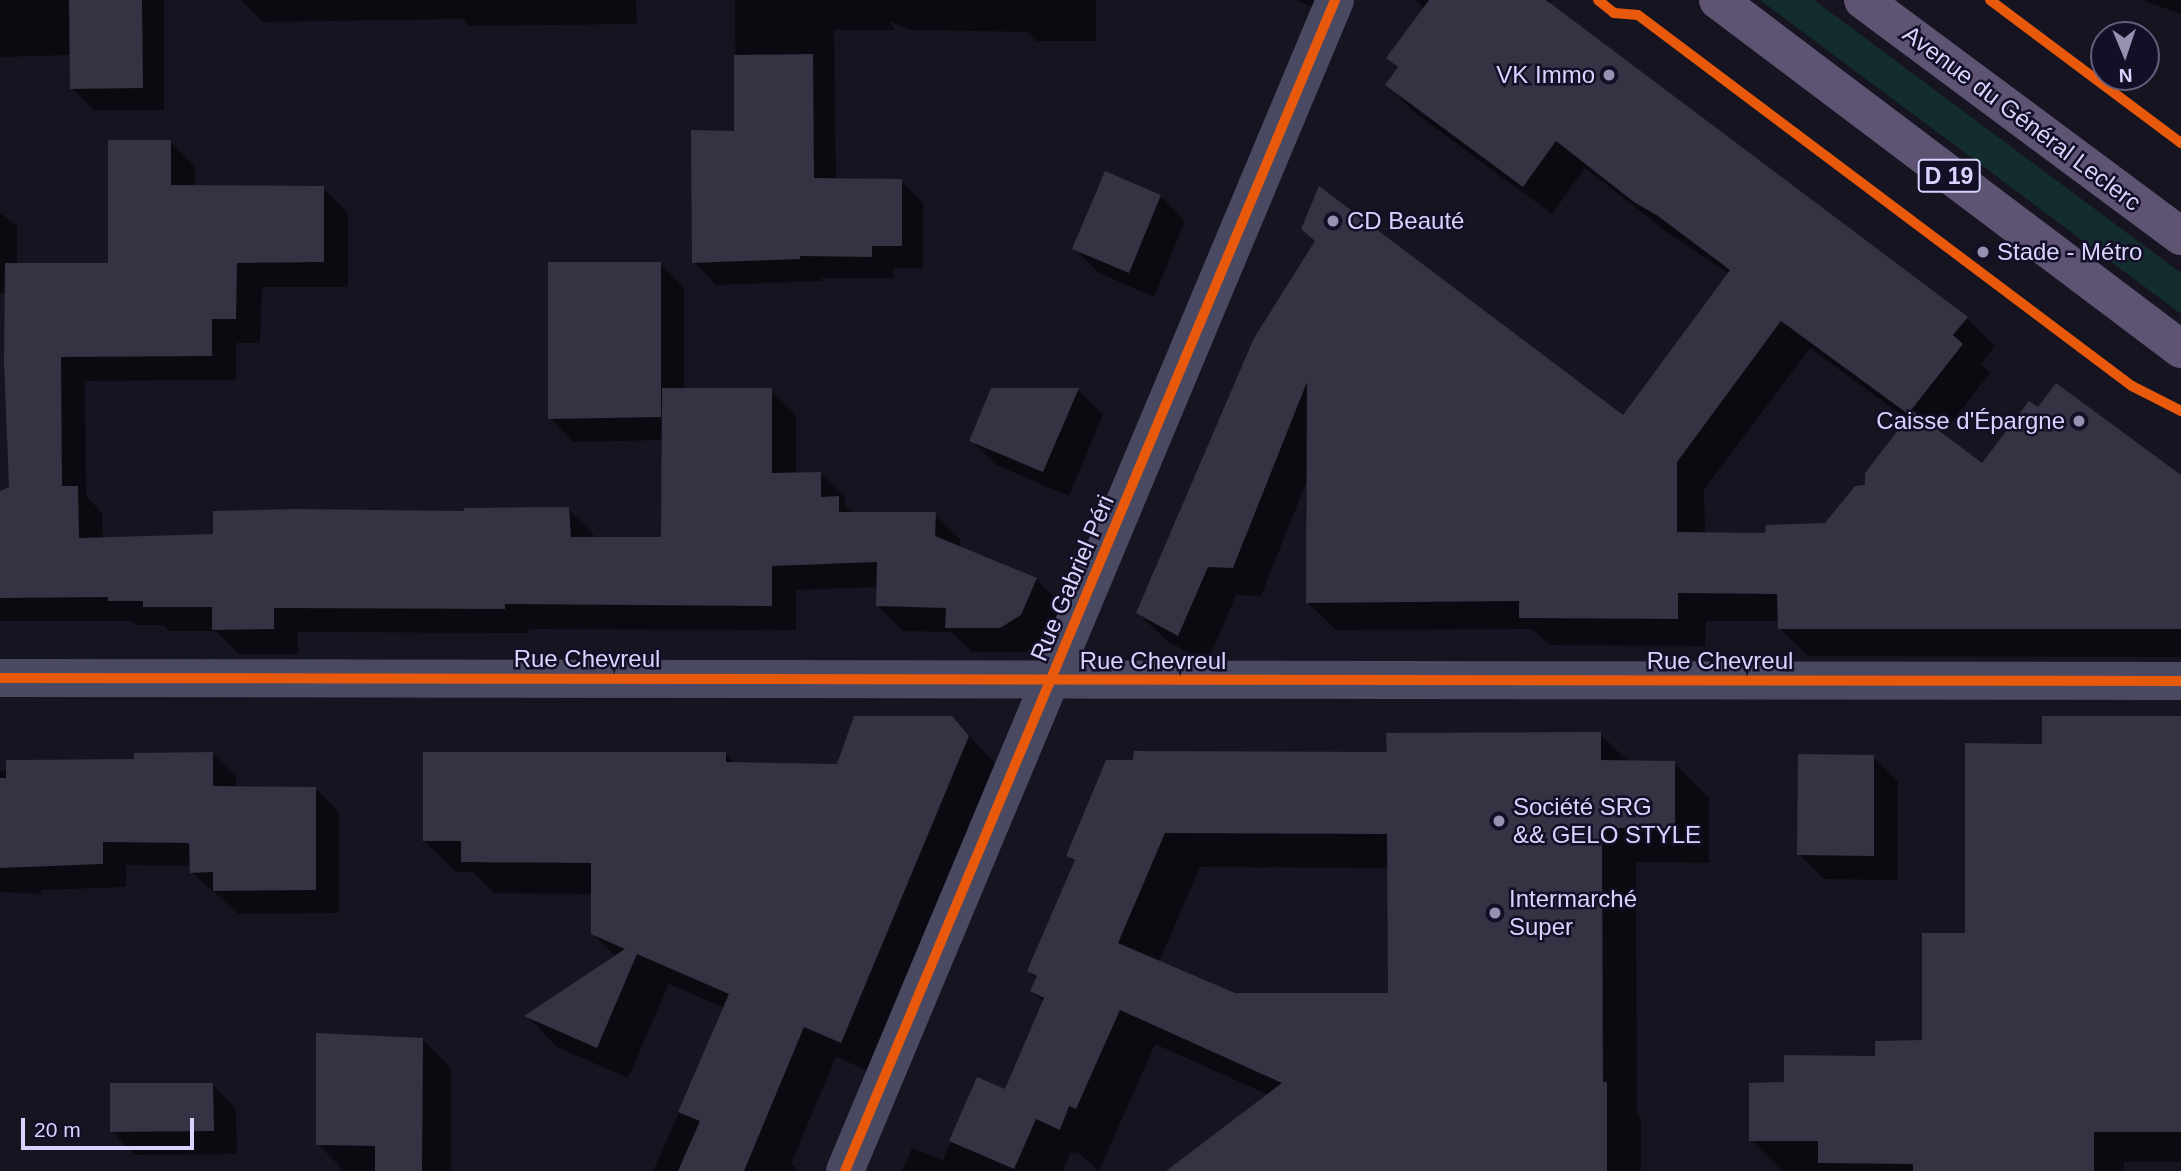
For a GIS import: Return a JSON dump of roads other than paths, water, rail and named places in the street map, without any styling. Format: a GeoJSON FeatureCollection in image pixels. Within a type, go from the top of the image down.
{"type":"FeatureCollection","features":[{"type":"Feature","properties":{"kind":"main road","name":"D 19"},"geometry":{"type":"LineString","coordinates":[[1718,0],[2181,349]]}},
{"type":"Feature","properties":{"kind":"main road","name":"Avenue du Général Leclerc"},"geometry":{"type":"LineString","coordinates":[[1863,0],[2181,236]]}},
{"type":"Feature","properties":{"kind":"street","name":"Rue Gabriel Péri"},"geometry":{"type":"LineString","coordinates":[[845,1171],[1335,0]]}},
{"type":"Feature","properties":{"kind":"street","name":"Rue Chevreul"},"geometry":{"type":"LineString","coordinates":[[0,678],[1051,682],[2181,681]]}},
{"type":"Feature","properties":{"kind":"place","name":"VK Immo"},"geometry":{"type":"Point","coordinates":[1609,75]}},
{"type":"Feature","properties":{"kind":"place","name":"CD Beauté"},"geometry":{"type":"Point","coordinates":[1333,221]}},
{"type":"Feature","properties":{"kind":"place","name":"Stade - Métro"},"geometry":{"type":"Point","coordinates":[1983,252]}},
{"type":"Feature","properties":{"kind":"place","name":"Caisse d'Épargne"},"geometry":{"type":"Point","coordinates":[2079,421]}},
{"type":"Feature","properties":{"kind":"place","name":"Société SRG && GELO STYLE"},"geometry":{"type":"Point","coordinates":[1499,821]}},
{"type":"Feature","properties":{"kind":"place","name":"Intermarché Super"},"geometry":{"type":"Point","coordinates":[1495,913]}}]}
